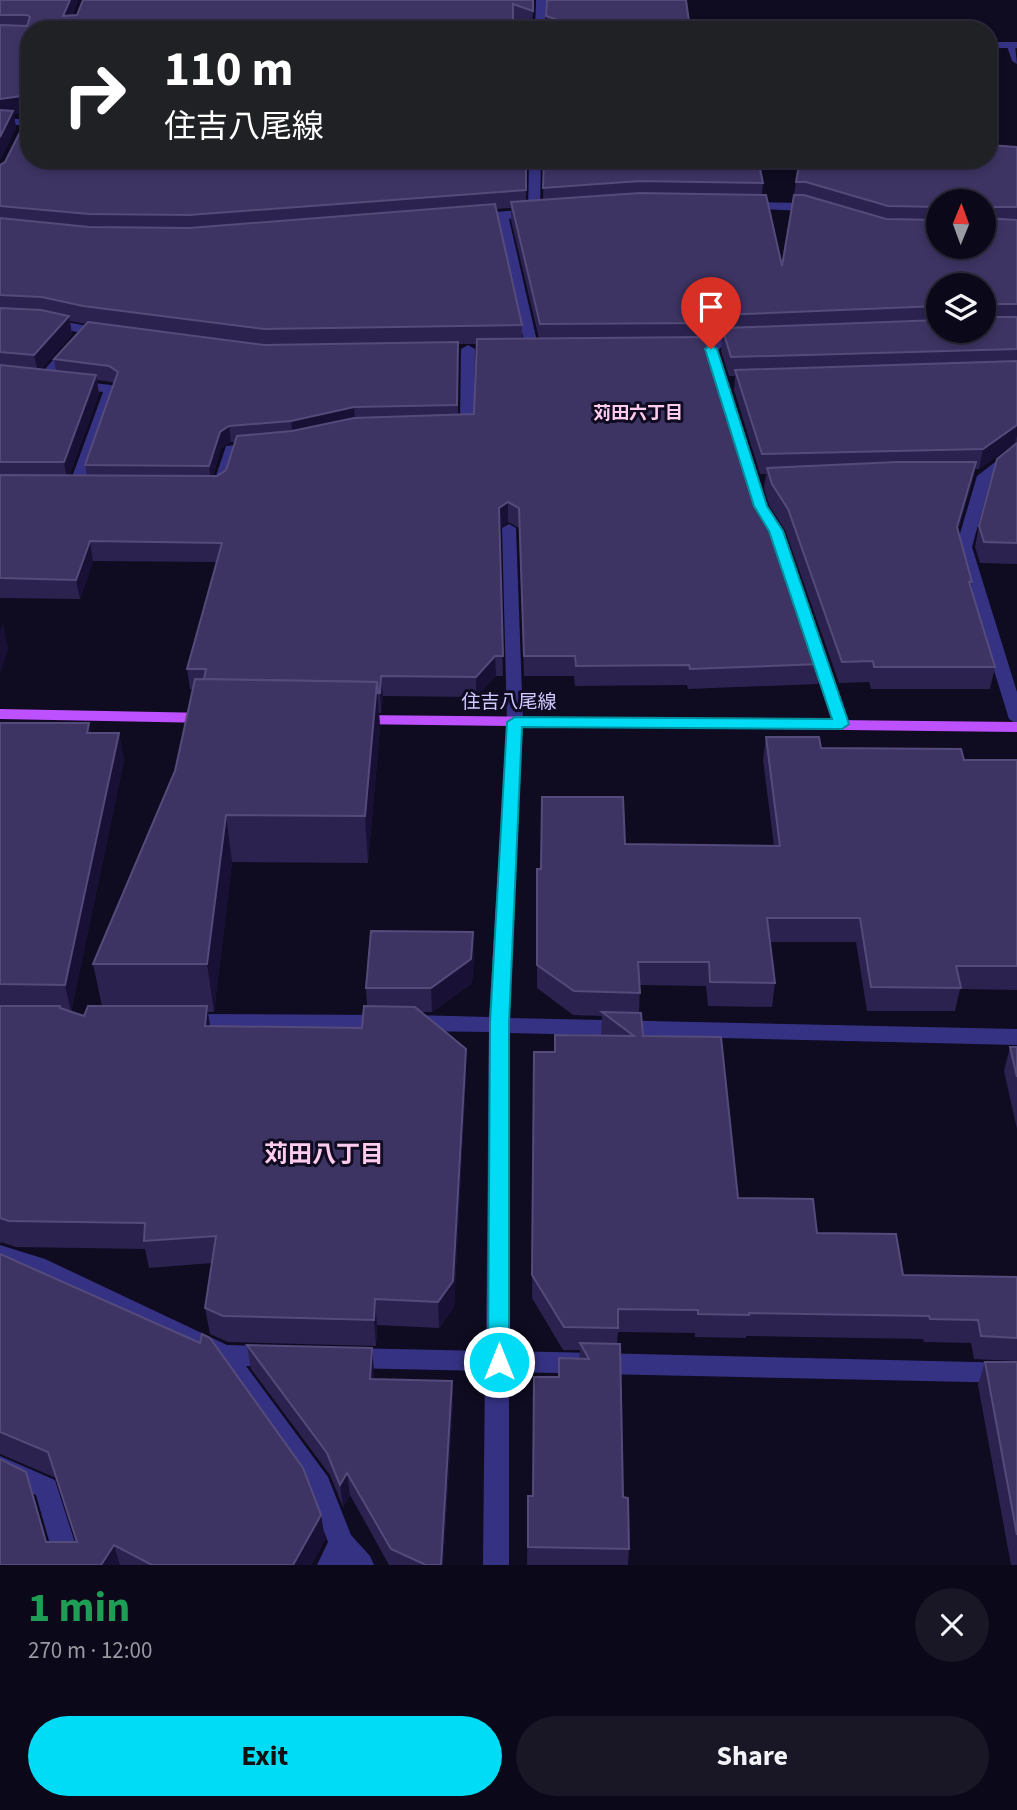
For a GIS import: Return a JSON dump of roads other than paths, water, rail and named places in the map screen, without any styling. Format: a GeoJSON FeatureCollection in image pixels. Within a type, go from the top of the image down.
{"type":"FeatureCollection","features":[{"type":"Feature","properties":{"kind":"main road"},"geometry":{"type":"LineString","coordinates":[[0,714],[221,718]]}},
{"type":"Feature","properties":{"kind":"main road","name":"住吉八尾線"},"geometry":{"type":"LineString","coordinates":[[345,720],[1017,727]]}},
{"type":"Feature","properties":{"kind":"street"},"geometry":{"type":"LineString","coordinates":[[540,21],[541,0]]}},
{"type":"Feature","properties":{"kind":"street"},"geometry":{"type":"LineString","coordinates":[[1013,45],[1017,61]]}},
{"type":"Feature","properties":{"kind":"street"},"geometry":{"type":"LineString","coordinates":[[0,122],[21,123]]}},
{"type":"Feature","properties":{"kind":"street"},"geometry":{"type":"LineString","coordinates":[[461,219],[541,213],[536,168]]}},
{"type":"Feature","properties":{"kind":"street"},"geometry":{"type":"LineString","coordinates":[[735,206],[803,206],[826,214]]}},
{"type":"Feature","properties":{"kind":"street"},"geometry":{"type":"LineString","coordinates":[[502,216],[539,350],[506,350]]}},
{"type":"Feature","properties":{"kind":"street"},"geometry":{"type":"LineString","coordinates":[[0,320],[46,322],[114,335]]}},
{"type":"Feature","properties":{"kind":"street"},"geometry":{"type":"LineString","coordinates":[[41,380],[86,331]]}},
{"type":"Feature","properties":{"kind":"street"},"geometry":{"type":"LineString","coordinates":[[670,349],[711,349],[719,341],[760,340]]}},
{"type":"Feature","properties":{"kind":"street"},"geometry":{"type":"LineString","coordinates":[[711,349],[729,383],[759,482],[761,506],[776,531],[842,724]]}},
{"type":"Feature","properties":{"kind":"street"},"geometry":{"type":"LineString","coordinates":[[443,428],[467,428],[468,350]]}},
{"type":"Feature","properties":{"kind":"street"},"geometry":{"type":"LineString","coordinates":[[0,377],[111,389],[69,488],[101,488]]}},
{"type":"Feature","properties":{"kind":"street"},"geometry":{"type":"LineString","coordinates":[[205,489],[219,489],[231,449],[268,446]]}},
{"type":"Feature","properties":{"kind":"street"},"geometry":{"type":"LineString","coordinates":[[1017,449],[977,476],[964,547],[1017,719]]}},
{"type":"Feature","properties":{"kind":"street"},"geometry":{"type":"LineString","coordinates":[[496,1565],[499,1023],[515,722],[509,528]]}},
{"type":"Feature","properties":{"kind":"street"},"geometry":{"type":"LineString","coordinates":[[166,1022],[499,1023],[1017,1037]]}},
{"type":"Feature","properties":{"kind":"street"},"geometry":{"type":"LineString","coordinates":[[0,1254],[37,1266],[225,1355],[293,1357]]}},
{"type":"Feature","properties":{"kind":"street"},"geometry":{"type":"LineString","coordinates":[[225,1355],[319,1485],[336,1554],[361,1565]]}},
{"type":"Feature","properties":{"kind":"street"},"geometry":{"type":"LineString","coordinates":[[321,1357],[1017,1373]]}},
{"type":"Feature","properties":{"kind":"street"},"geometry":{"type":"LineString","coordinates":[[0,1467],[46,1488],[69,1565]]}},
{"type":"Feature","properties":{"kind":"district","name":"苅田六丁目"},"geometry":{"type":"Point","coordinates":[638,413]}},
{"type":"Feature","properties":{"kind":"district","name":"苅田八丁目"},"geometry":{"type":"Point","coordinates":[324,1154]}}]}
